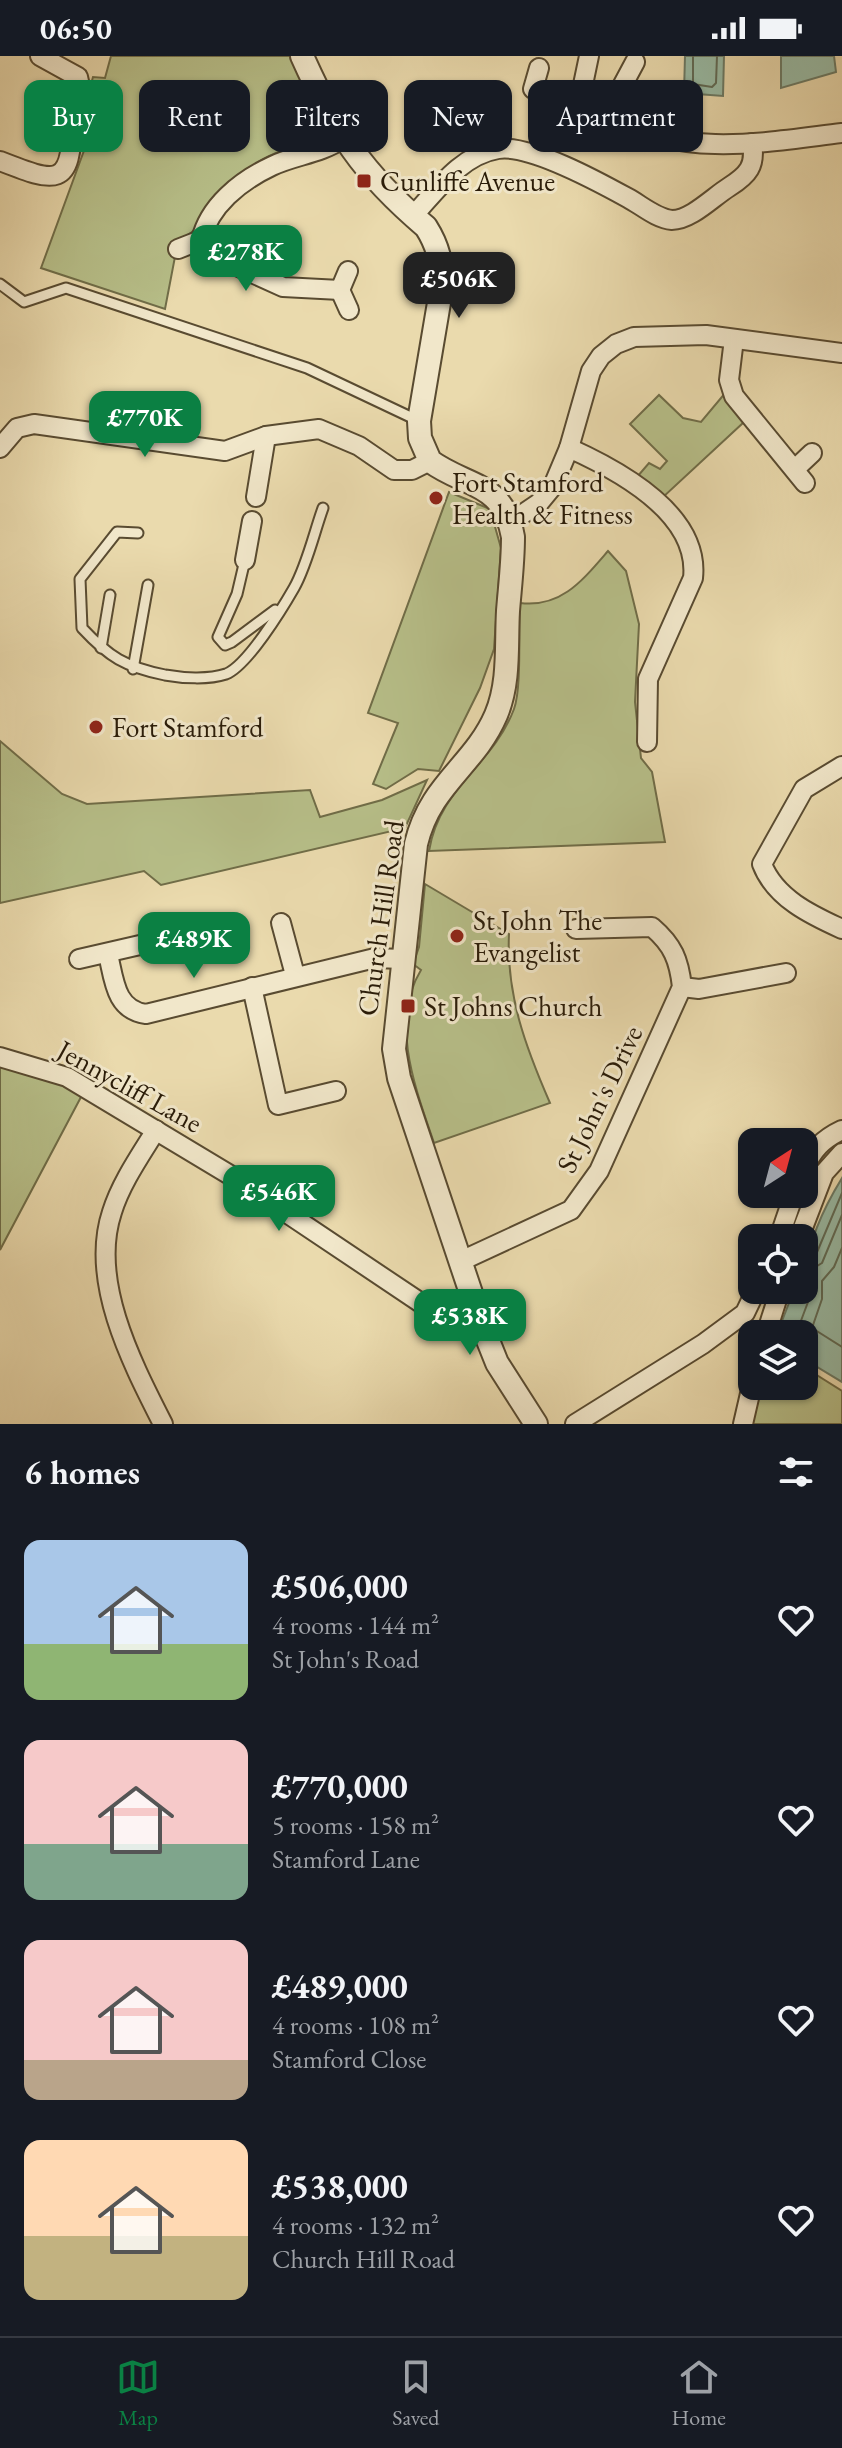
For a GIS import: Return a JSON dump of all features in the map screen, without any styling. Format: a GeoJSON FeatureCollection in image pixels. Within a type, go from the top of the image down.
{"type":"FeatureCollection","features":[{"type":"Feature","properties":{"kind":"street"},"geometry":{"type":"LineString","coordinates":[[0,161],[45,178],[56,177],[65,170],[71,151],[73,109],[81,87],[78,77],[40,56]]}},
{"type":"Feature","properties":{"kind":"street"},"geometry":{"type":"LineString","coordinates":[[302,56],[314,80]]}},
{"type":"Feature","properties":{"kind":"street"},"geometry":{"type":"LineString","coordinates":[[584,80],[589,56]]}},
{"type":"Feature","properties":{"kind":"street"},"geometry":{"type":"LineString","coordinates":[[625,80],[635,62]]}},
{"type":"Feature","properties":{"kind":"street"},"geometry":{"type":"LineString","coordinates":[[536,80],[539,68]]}},
{"type":"Feature","properties":{"kind":"street"},"geometry":{"type":"LineString","coordinates":[[703,144],[752,143],[842,133]]}},
{"type":"Feature","properties":{"kind":"street"},"geometry":{"type":"LineString","coordinates":[[413,216],[453,173],[477,155],[501,148],[536,156],[580,174],[662,217],[685,217],[749,173],[755,159],[752,143]]}},
{"type":"Feature","properties":{"kind":"street"},"geometry":{"type":"LineString","coordinates":[[201,240],[205,223],[218,203],[271,166],[315,152]]}},
{"type":"Feature","properties":{"kind":"street"},"geometry":{"type":"LineString","coordinates":[[352,152],[372,177],[434,240],[442,265],[419,421],[420,438],[430,461],[441,469],[480,484],[502,506],[511,522],[539,503],[553,486],[569,448],[591,371],[601,356],[616,344],[634,337],[706,335],[842,353]]}},
{"type":"Feature","properties":{"kind":"street"},"geometry":{"type":"LineString","coordinates":[[178,249],[201,240]]}},
{"type":"Feature","properties":{"kind":"street"},"geometry":{"type":"LineString","coordinates":[[201,240],[219,258],[283,287],[340,290]]}},
{"type":"Feature","properties":{"kind":"street"},"geometry":{"type":"LineString","coordinates":[[348,271],[340,290],[349,310]]}},
{"type":"Feature","properties":{"kind":"street"},"geometry":{"type":"LineString","coordinates":[[734,339],[729,380],[734,396],[800,476],[812,453]]}},
{"type":"Feature","properties":{"kind":"street"},"geometry":{"type":"LineString","coordinates":[[0,448],[17,428],[34,424],[225,451],[266,436],[319,429],[359,446],[394,470],[412,470],[430,461]]}},
{"type":"Feature","properties":{"kind":"street"},"geometry":{"type":"LineString","coordinates":[[256,497],[266,436]]}},
{"type":"Feature","properties":{"kind":"street"},"geometry":{"type":"LineString","coordinates":[[569,448],[606,464],[642,489],[674,520],[689,544],[695,563],[693,578],[648,679],[647,742]]}},
{"type":"Feature","properties":{"kind":"street"},"geometry":{"type":"LineString","coordinates":[[245,560],[252,521]]}},
{"type":"Feature","properties":{"kind":"street","name":"Church Hill Road"},"geometry":{"type":"LineString","coordinates":[[511,522],[513,562],[503,687],[496,714],[481,741],[435,795],[422,817],[394,1015],[396,1063],[476,1305],[497,1363],[536,1424]]}},
{"type":"Feature","properties":{"kind":"street"},"geometry":{"type":"LineString","coordinates":[[842,766],[804,789],[762,864],[774,884],[801,909],[842,929]]}},
{"type":"Feature","properties":{"kind":"street"},"geometry":{"type":"LineString","coordinates":[[281,923],[295,975]]}},
{"type":"Feature","properties":{"kind":"street"},"geometry":{"type":"LineString","coordinates":[[576,929],[652,927],[669,941],[679,962],[682,987],[699,989],[786,973]]}},
{"type":"Feature","properties":{"kind":"street"},"geometry":{"type":"LineString","coordinates":[[79,959],[140,945]]}},
{"type":"Feature","properties":{"kind":"street"},"geometry":{"type":"LineString","coordinates":[[108,954],[118,994],[124,1005],[136,1013],[146,1014],[295,975],[375,958],[402,959]]}},
{"type":"Feature","properties":{"kind":"street"},"geometry":{"type":"LineString","coordinates":[[252,987],[278,1105],[336,1091]]}},
{"type":"Feature","properties":{"kind":"street","name":"St John's Drive"},"geometry":{"type":"LineString","coordinates":[[461,1261],[571,1210],[586,1193],[599,1171],[682,987]]}},
{"type":"Feature","properties":{"kind":"street","name":"Jennycliff Lane"},"geometry":{"type":"LineString","coordinates":[[0,1057],[67,1077],[156,1130],[424,1305],[440,1312],[476,1305]]}},
{"type":"Feature","properties":{"kind":"street"},"geometry":{"type":"LineString","coordinates":[[156,1130],[111,1213],[105,1272],[112,1306],[163,1424]]}},
{"type":"Feature","properties":{"kind":"street"},"geometry":{"type":"LineString","coordinates":[[818,1146],[842,1130]]}},
{"type":"Feature","properties":{"kind":"street"},"geometry":{"type":"LineString","coordinates":[[804,1224],[824,1173],[842,1153]]}},
{"type":"Feature","properties":{"kind":"street"},"geometry":{"type":"LineString","coordinates":[[575,1424],[703,1344],[745,1313],[749,1304]]}},
{"type":"Feature","properties":{"kind":"street"},"geometry":{"type":"LineString","coordinates":[[743,1424],[749,1400]]}},
{"type":"Feature","properties":{"kind":"lane"},"geometry":{"type":"LineString","coordinates":[[0,284],[24,302],[66,288],[307,368],[419,421]]}},
{"type":"Feature","properties":{"kind":"lane"},"geometry":{"type":"LineString","coordinates":[[138,533],[117,532],[80,579],[82,628],[101,648],[133,669],[174,677],[228,673],[249,654],[294,588],[323,508]]}},
{"type":"Feature","properties":{"kind":"lane"},"geometry":{"type":"LineString","coordinates":[[245,560],[219,641],[225,645],[232,642],[281,606]]}},
{"type":"Feature","properties":{"kind":"lane"},"geometry":{"type":"LineString","coordinates":[[133,669],[148,585]]}},
{"type":"Feature","properties":{"kind":"lane"},"geometry":{"type":"LineString","coordinates":[[101,648],[110,595]]}},
{"type":"Feature","properties":{"kind":"shaded area"},"geometry":{"type":"Polygon","coordinates":[[[111,56],[293,56],[304,80],[266,80],[266,152],[278,152],[252,167],[200,226],[178,241],[165,309],[41,268],[84,152],[123,152],[123,80],[92,80],[93,77],[105,78],[111,56]]]}},
{"type":"Feature","properties":{"kind":"shaded area"},"geometry":{"type":"Polygon","coordinates":[[[726,392],[744,422],[661,499],[637,477],[649,463],[660,469],[667,461],[630,424],[659,395],[683,418],[701,422],[726,392]]]}},
{"type":"Feature","properties":{"kind":"shaded area"},"geometry":{"type":"Polygon","coordinates":[[[449,492],[490,509],[501,548],[494,649],[480,688],[439,771],[418,769],[386,789],[373,784],[398,723],[368,713],[449,492]]]}},
{"type":"Feature","properties":{"kind":"shaded area"},"geometry":{"type":"Polygon","coordinates":[[[608,551],[626,571],[639,624],[635,702],[641,758],[652,772],[665,842],[429,851],[444,810],[505,729],[514,709],[519,673],[520,603],[559,597],[580,582],[608,551]]]}},
{"type":"Feature","properties":{"kind":"shaded area"},"geometry":{"type":"Polygon","coordinates":[[[0,741],[62,794],[87,804],[310,790],[320,817],[382,800],[427,780],[405,828],[161,885],[144,871],[0,903],[0,741]]]}},
{"type":"Feature","properties":{"kind":"shaded area"},"geometry":{"type":"Polygon","coordinates":[[[425,884],[509,934],[511,978],[519,1021],[550,1103],[434,1143],[414,1079],[406,1034],[412,990],[421,970],[413,964],[419,947],[425,884]]]}},
{"type":"Feature","properties":{"kind":"shaded area"},"geometry":{"type":"Polygon","coordinates":[[[0,1051],[90,1080],[0,1250],[0,1051]]]}},
{"type":"Feature","properties":{"kind":"shaded area"},"geometry":{"type":"Polygon","coordinates":[[[818,1376],[842,1391],[842,1424],[743,1424],[749,1400],[818,1400],[818,1376]]]}},
{"type":"Feature","properties":{"kind":"water"},"geometry":{"type":"Polygon","coordinates":[[[685,56],[724,56],[723,96],[703,94],[703,80],[684,80],[685,56]]]}},
{"type":"Feature","properties":{"kind":"water"},"geometry":{"type":"Polygon","coordinates":[[[781,56],[834,56],[836,72],[781,88],[781,56]]]}},
{"type":"Feature","properties":{"kind":"water"},"geometry":{"type":"Polygon","coordinates":[[[842,1178],[842,1382],[818,1367],[818,1320],[782,1320],[789,1304],[818,1304],[818,1225],[842,1178]]]}},
{"type":"Feature","properties":{"kind":"place","name":"Cunliffe Avenue"},"geometry":{"type":"Point","coordinates":[364,181]}},
{"type":"Feature","properties":{"kind":"place","name":"Fort Stamford Health & Fitness"},"geometry":{"type":"Point","coordinates":[436,498]}},
{"type":"Feature","properties":{"kind":"place","name":"Fort Stamford"},"geometry":{"type":"Point","coordinates":[96,727]}},
{"type":"Feature","properties":{"kind":"place","name":"St John The Evangelist"},"geometry":{"type":"Point","coordinates":[457,936]}},
{"type":"Feature","properties":{"kind":"place","name":"St Johns Church"},"geometry":{"type":"Point","coordinates":[408,1006]}}]}
